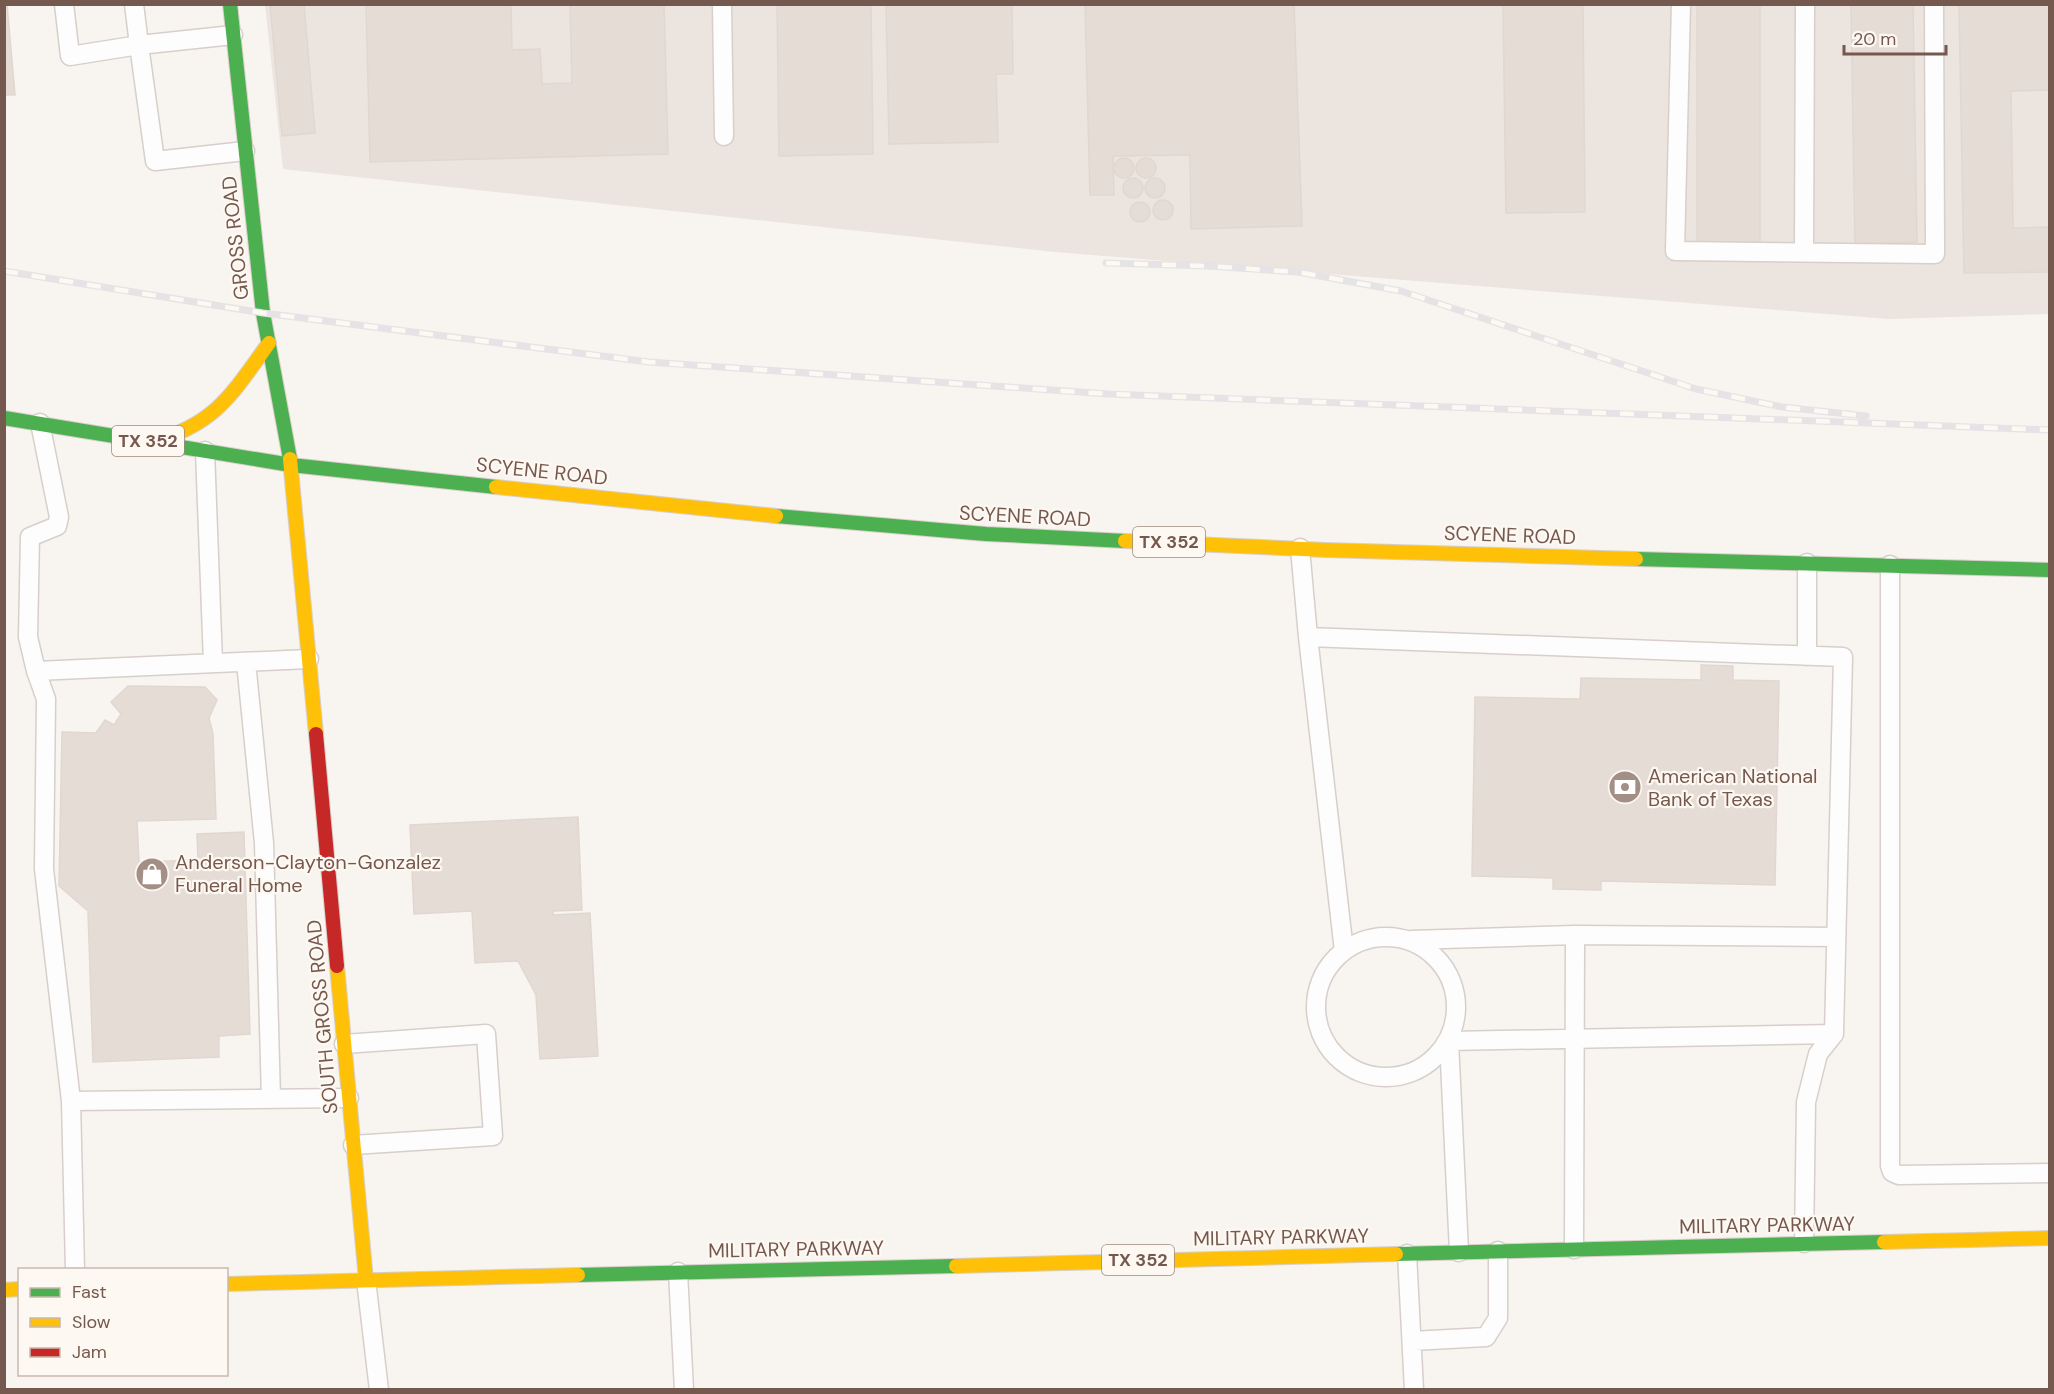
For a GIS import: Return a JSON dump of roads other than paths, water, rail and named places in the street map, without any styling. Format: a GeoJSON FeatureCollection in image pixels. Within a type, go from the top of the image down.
{"type":"FeatureCollection","features":[{"type":"Feature","properties":{"kind":"main road","name":"GROSS ROAD"},"geometry":{"type":"LineString","coordinates":[[230,4],[263,313],[291,465]]}},
{"type":"Feature","properties":{"kind":"main road"},"geometry":{"type":"LineString","coordinates":[[152,442],[172,438],[190,430],[219,409],[269,343]]}},
{"type":"Feature","properties":{"kind":"main road","name":"SCYENE ROAD"},"geometry":{"type":"LineString","coordinates":[[4,418],[291,465],[795,518],[986,534],[1300,548],[2049,570]]}},
{"type":"Feature","properties":{"kind":"main road","name":"SOUTH GROSS ROAD"},"geometry":{"type":"LineString","coordinates":[[291,465],[366,1280]]}},
{"type":"Feature","properties":{"kind":"main road","name":"MILITARY PARKWAY"},"geometry":{"type":"LineString","coordinates":[[228,1284],[2049,1238]]}},
{"type":"Feature","properties":{"kind":"lane"},"geometry":{"type":"LineString","coordinates":[[64,4],[70,56],[139,45],[233,35]]}},
{"type":"Feature","properties":{"kind":"lane"},"geometry":{"type":"LineString","coordinates":[[134,4],[155,161],[245,151]]}},
{"type":"Feature","properties":{"kind":"lane"},"geometry":{"type":"LineString","coordinates":[[722,4],[724,136]]}},
{"type":"Feature","properties":{"kind":"lane"},"geometry":{"type":"LineString","coordinates":[[1681,4],[1675,251],[1935,254],[1935,4]]}},
{"type":"Feature","properties":{"kind":"lane"},"geometry":{"type":"LineString","coordinates":[[1804,252],[1805,4]]}},
{"type":"Feature","properties":{"kind":"lane"},"geometry":{"type":"LineString","coordinates":[[40,423],[59,517],[57,526],[30,537],[28,637],[46,699],[44,869],[71,1101],[75,1268]]}},
{"type":"Feature","properties":{"kind":"lane"},"geometry":{"type":"LineString","coordinates":[[205,451],[213,663]]}},
{"type":"Feature","properties":{"kind":"lane"},"geometry":{"type":"LineString","coordinates":[[1300,548],[1344,951]]}},
{"type":"Feature","properties":{"kind":"lane"},"geometry":{"type":"LineString","coordinates":[[1807,563],[1807,656]]}},
{"type":"Feature","properties":{"kind":"lane"},"geometry":{"type":"LineString","coordinates":[[1890,565],[1890,1166],[1892,1172],[1899,1175],[2049,1173]]}},
{"type":"Feature","properties":{"kind":"lane"},"geometry":{"type":"LineString","coordinates":[[1308,637],[1843,657],[1834,1034],[1818,1053],[1806,1102],[1804,1243]]}},
{"type":"Feature","properties":{"kind":"lane"},"geometry":{"type":"LineString","coordinates":[[36,671],[309,659]]}},
{"type":"Feature","properties":{"kind":"lane"},"geometry":{"type":"LineString","coordinates":[[246,662],[264,843],[271,1099]]}},
{"type":"Feature","properties":{"kind":"lane"},"geometry":{"type":"LineString","coordinates":[[1834,1034],[1449,1041],[1433,1060],[1413,1073],[1389,1078],[1364,1075],[1343,1064],[1328,1047],[1318,1028],[1315,1007],[1318,985],[1329,966],[1344,951],[1363,940],[1385,936],[1409,940],[1575,935],[1836,938]]}},
{"type":"Feature","properties":{"kind":"lane"},"geometry":{"type":"LineString","coordinates":[[1574,1249],[1575,935]]}},
{"type":"Feature","properties":{"kind":"lane"},"geometry":{"type":"LineString","coordinates":[[1409,940],[1430,952],[1447,970],[1455,993],[1456,1017],[1449,1041],[1459,1252]]}},
{"type":"Feature","properties":{"kind":"lane"},"geometry":{"type":"LineString","coordinates":[[344,1044],[486,1034],[493,1136],[353,1145]]}},
{"type":"Feature","properties":{"kind":"lane"},"geometry":{"type":"LineString","coordinates":[[71,1101],[349,1098]]}},
{"type":"Feature","properties":{"kind":"lane"},"geometry":{"type":"LineString","coordinates":[[1412,1341],[1486,1337],[1498,1318],[1498,1251]]}},
{"type":"Feature","properties":{"kind":"lane"},"geometry":{"type":"LineString","coordinates":[[1407,1254],[1414,1389]]}},
{"type":"Feature","properties":{"kind":"lane"},"geometry":{"type":"LineString","coordinates":[[678,1272],[684,1389]]}},
{"type":"Feature","properties":{"kind":"lane"},"geometry":{"type":"LineString","coordinates":[[366,1280],[379,1389]]}},
{"type":"Feature","properties":{"kind":"railway"},"geometry":{"type":"LineString","coordinates":[[1106,263],[1298,272],[1401,291],[1696,389],[1782,407],[1866,416]]}},
{"type":"Feature","properties":{"kind":"railway"},"geometry":{"type":"LineString","coordinates":[[4,271],[263,313],[649,362],[1108,394],[2050,430]]}},
{"type":"Feature","properties":{"kind":"place","name":"American National Bank of Texas"},"geometry":{"type":"Point","coordinates":[1625,787]}},
{"type":"Feature","properties":{"kind":"place","name":"Anderson-Clayton-Gonzalez Funeral Home"},"geometry":{"type":"Point","coordinates":[152,874]}}]}
